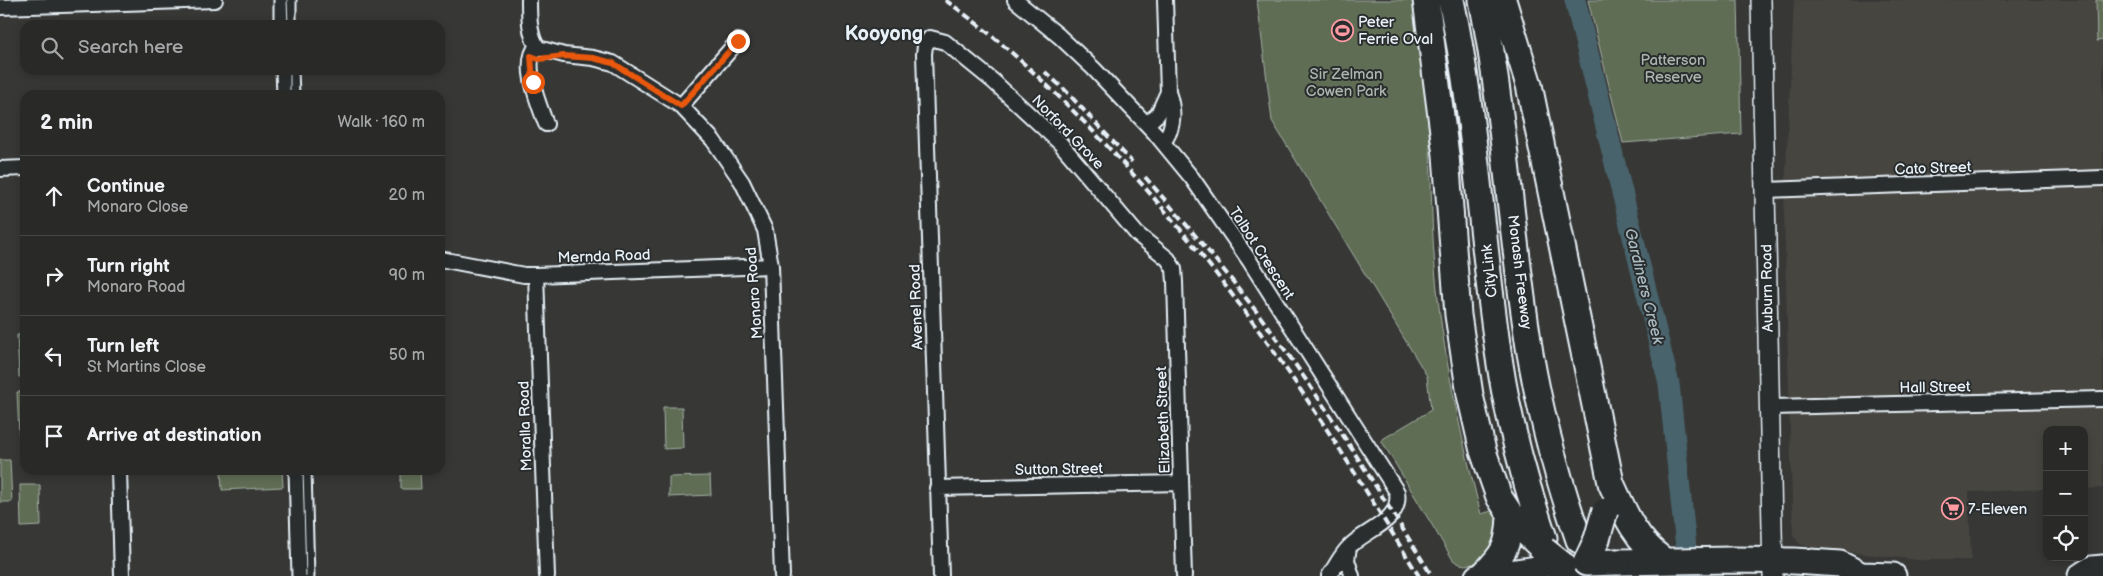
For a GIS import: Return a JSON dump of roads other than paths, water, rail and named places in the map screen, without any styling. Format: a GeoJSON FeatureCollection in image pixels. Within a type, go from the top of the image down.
{"type":"FeatureCollection","features":[{"type":"Feature","properties":{"kind":"highway"},"geometry":{"type":"LineString","coordinates":[[1426,0],[1446,155],[1458,315],[1466,371],[1483,451],[1499,497],[1526,529],[1578,566],[1663,560],[1713,560],[1773,568],[1840,564],[1860,575],[1893,576]]}},
{"type":"Feature","properties":{"kind":"highway","name":"CityLink"},"geometry":{"type":"LineString","coordinates":[[1451,0],[1468,92],[1499,358],[1516,445],[1526,529]]}},
{"type":"Feature","properties":{"kind":"highway","name":"Monash Freeway"},"geometry":{"type":"LineString","coordinates":[[1482,0],[1498,88],[1531,355],[1549,443],[1578,566]]}},
{"type":"Feature","properties":{"kind":"highway"},"geometry":{"type":"LineString","coordinates":[[1503,0],[1531,94],[1611,483],[1615,512],[1642,542],[1663,560]]}},
{"type":"Feature","properties":{"kind":"highway"},"geometry":{"type":"LineString","coordinates":[[1578,566],[1600,530],[1615,512]]}},
{"type":"Feature","properties":{"kind":"highway"},"geometry":{"type":"LineString","coordinates":[[1478,575],[1505,550],[1509,537],[1526,529]]}},
{"type":"Feature","properties":{"kind":"highway"},"geometry":{"type":"LineString","coordinates":[[2081,576],[2092,569],[2103,568]]}},
{"type":"Feature","properties":{"kind":"main road"},"geometry":{"type":"LineString","coordinates":[[285,0],[286,20]]}},
{"type":"Feature","properties":{"kind":"main road","name":"Auburn Road"},"geometry":{"type":"LineString","coordinates":[[1761,0],[1773,568]]}},
{"type":"Feature","properties":{"kind":"main road"},"geometry":{"type":"LineString","coordinates":[[287,75],[288,90]]}},
{"type":"Feature","properties":{"kind":"main road"},"geometry":{"type":"LineString","coordinates":[[300,475],[303,576]]}},
{"type":"Feature","properties":{"kind":"main road"},"geometry":{"type":"LineString","coordinates":[[1478,575],[1537,567],[1578,566]]}},
{"type":"Feature","properties":{"kind":"street"},"geometry":{"type":"LineString","coordinates":[[0,7],[215,0]]}},
{"type":"Feature","properties":{"kind":"street"},"geometry":{"type":"LineString","coordinates":[[529,0],[530,21],[526,36],[534,51],[534,88],[546,124]]}},
{"type":"Feature","properties":{"kind":"street","name":"Talbot Crescent"},"geometry":{"type":"LineString","coordinates":[[1014,0],[1059,36],[1094,69],[1163,142],[1214,208],[1397,492],[1398,502],[1394,513],[1349,546],[1329,576]]}},
{"type":"Feature","properties":{"kind":"street"},"geometry":{"type":"LineString","coordinates":[[1163,142],[1170,132],[1172,116],[1172,104],[1168,92],[1166,0]]}},
{"type":"Feature","properties":{"kind":"street","name":"Norford Grove"},"geometry":{"type":"LineString","coordinates":[[930,38],[940,39],[993,81],[1060,143],[1137,234],[1164,255],[1171,264]]}},
{"type":"Feature","properties":{"kind":"street","name":"Avenel Road"},"geometry":{"type":"LineString","coordinates":[[930,38],[925,46],[924,54],[941,576]]}},
{"type":"Feature","properties":{"kind":"street"},"geometry":{"type":"LineString","coordinates":[[681,106],[738,41]]}},
{"type":"Feature","properties":{"kind":"street","name":"Monaro Road"},"geometry":{"type":"LineString","coordinates":[[534,51],[539,59],[564,56],[593,58],[613,63],[681,106],[713,140],[742,182],[764,230],[771,266],[782,576]]}},
{"type":"Feature","properties":{"kind":"street"},"geometry":{"type":"LineString","coordinates":[[1147,124],[1162,110],[1168,92]]}},
{"type":"Feature","properties":{"kind":"street"},"geometry":{"type":"LineString","coordinates":[[0,169],[20,168]]}},
{"type":"Feature","properties":{"kind":"street","name":"Cato Street"},"geometry":{"type":"LineString","coordinates":[[1765,190],[2103,178]]}},
{"type":"Feature","properties":{"kind":"street","name":"Mernda Road"},"geometry":{"type":"LineString","coordinates":[[445,260],[524,275],[771,266]]}},
{"type":"Feature","properties":{"kind":"street","name":"Elizabeth Street"},"geometry":{"type":"LineString","coordinates":[[1171,264],[1176,282],[1184,576]]}},
{"type":"Feature","properties":{"kind":"street","name":"Moralla Road"},"geometry":{"type":"LineString","coordinates":[[536,275],[547,576]]}},
{"type":"Feature","properties":{"kind":"street","name":"Hall Street"},"geometry":{"type":"LineString","coordinates":[[1769,407],[2103,399]]}},
{"type":"Feature","properties":{"kind":"street"},"geometry":{"type":"LineString","coordinates":[[119,475],[122,576]]}},
{"type":"Feature","properties":{"kind":"street","name":"Sutton Street"},"geometry":{"type":"LineString","coordinates":[[938,488],[1181,483]]}},
{"type":"Feature","properties":{"kind":"street"},"geometry":{"type":"LineString","coordinates":[[1349,546],[1347,560],[1352,576]]}},
{"type":"Feature","properties":{"kind":"waterway","name":"Gardiners Creek"},"geometry":{"type":"LineString","coordinates":[[1575,0],[1669,384],[1689,576]]}},
{"type":"Feature","properties":{"kind":"tram line"},"geometry":{"type":"LineString","coordinates":[[287,0],[288,20]]}},
{"type":"Feature","properties":{"kind":"tram line"},"geometry":{"type":"LineString","coordinates":[[290,75],[290,90]]}},
{"type":"Feature","properties":{"kind":"tram line"},"geometry":{"type":"LineString","coordinates":[[303,475],[306,576]]}},
{"type":"Feature","properties":{"kind":"railway"},"geometry":{"type":"LineString","coordinates":[[945,0],[1002,44],[1055,93],[1120,160],[1181,230],[1237,301],[1290,375],[1419,576]]}},
{"type":"Feature","properties":{"kind":"railway"},"geometry":{"type":"LineString","coordinates":[[1045,72],[1065,90],[1132,162]]}},
{"type":"Feature","properties":{"kind":"railway"},"geometry":{"type":"LineString","coordinates":[[1145,177],[1220,265],[1290,357],[1345,438],[1432,576]]}},
{"type":"Feature","properties":{"kind":"place","name":"Peter Ferrie Oval"},"geometry":{"type":"Point","coordinates":[1342,31]}},
{"type":"Feature","properties":{"kind":"place","name":"7-Eleven"},"geometry":{"type":"Point","coordinates":[1952,509]}},
{"type":"Feature","properties":{"kind":"district","name":"Kooyong"},"geometry":{"type":"Point","coordinates":[884,33]}},
{"type":"Feature","properties":{"kind":"park label","name":"Patterson Reserve"},"geometry":{"type":"Point","coordinates":[1673,68]}},
{"type":"Feature","properties":{"kind":"park label","name":"Sir Zelman Cowen Park"},"geometry":{"type":"Point","coordinates":[1346,82]}}]}
